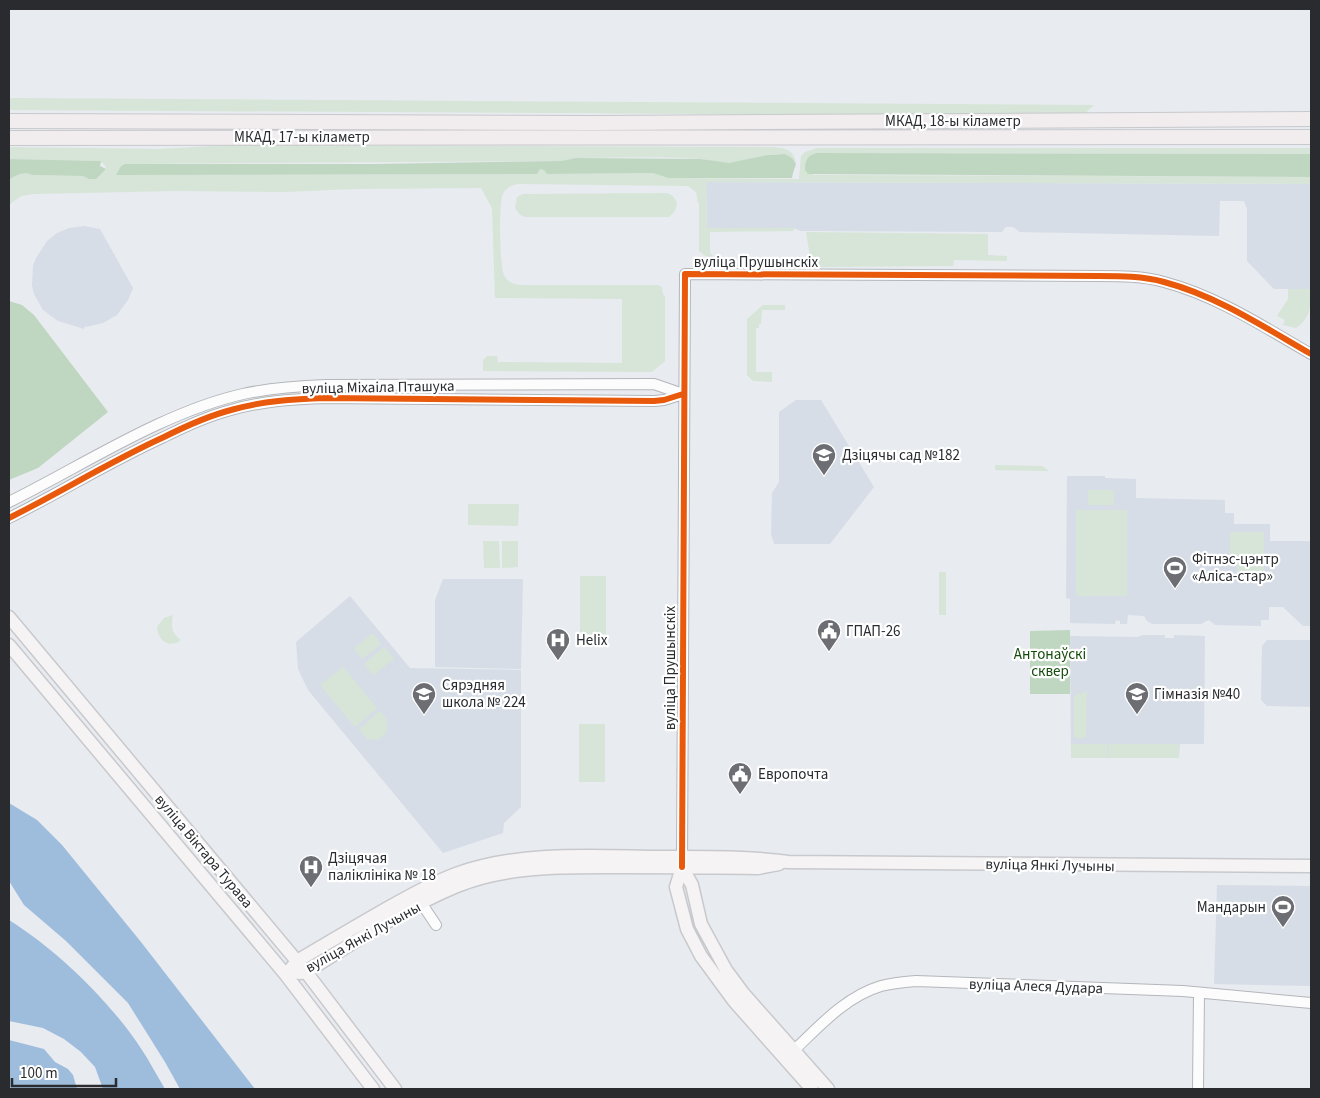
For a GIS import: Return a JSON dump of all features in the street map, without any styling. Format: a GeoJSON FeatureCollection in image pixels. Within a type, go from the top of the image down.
{"type":"FeatureCollection","features":[{"type":"Feature","properties":{"kind":"highway","name":"МКАД, 18-ы кіламетр"},"geometry":{"type":"LineString","coordinates":[[594,123],[1311,119]]}},
{"type":"Feature","properties":{"kind":"highway","name":"МКАД, 17-ы кіламетр"},"geometry":{"type":"LineString","coordinates":[[9,122],[594,123]]}},
{"type":"Feature","properties":{"kind":"highway","name":"МКАД, 18-ы кіламетр"},"geometry":{"type":"LineString","coordinates":[[595,137],[1311,137]]}},
{"type":"Feature","properties":{"kind":"highway","name":"МКАД, 17-ы кіламетр"},"geometry":{"type":"LineString","coordinates":[[9,138],[595,137]]}},
{"type":"Feature","properties":{"kind":"main road","name":"вуліца Віктара Турава"},"geometry":{"type":"LineString","coordinates":[[9,618],[297,961],[395,1089]]}},
{"type":"Feature","properties":{"kind":"main road","name":"вуліца Віктара Турава"},"geometry":{"type":"LineString","coordinates":[[9,645],[286,975],[373,1089]]}},
{"type":"Feature","properties":{"kind":"main road","name":"вуліца Янкі Лучыны"},"geometry":{"type":"LineString","coordinates":[[286,975],[297,961],[415,893],[480,866],[561,856],[682,862]]}},
{"type":"Feature","properties":{"kind":"main road","name":"вуліца Янкі Лучыны"},"geometry":{"type":"LineString","coordinates":[[286,975],[306,972],[422,904],[458,886],[505,873],[562,867],[758,858],[788,862],[1106,866],[1311,866]]}},
{"type":"Feature","properties":{"kind":"main road"},"geometry":{"type":"LineString","coordinates":[[682,862],[692,885],[701,924],[726,970],[790,1054],[812,1089]]}},
{"type":"Feature","properties":{"kind":"main road"},"geometry":{"type":"LineString","coordinates":[[790,1054],[828,1089]]}},
{"type":"Feature","properties":{"kind":"street","name":"вуліца Прушынскіх"},"geometry":{"type":"LineString","coordinates":[[682,862],[685,274],[1099,276],[1144,278],[1163,281],[1202,295],[1240,313],[1311,354]]}},
{"type":"Feature","properties":{"kind":"street","name":"вуліца Міхаіла Пташука"},"geometry":{"type":"LineString","coordinates":[[9,502],[170,420],[242,394],[276,388],[326,385],[654,384],[683,394]]}},
{"type":"Feature","properties":{"kind":"street","name":"вуліца Міхаіла Пташука"},"geometry":{"type":"LineString","coordinates":[[9,518],[139,448],[197,422],[247,406],[277,401],[326,398],[654,401],[683,394]]}},
{"type":"Feature","properties":{"kind":"street"},"geometry":{"type":"LineString","coordinates":[[415,893],[436,925]]}},
{"type":"Feature","properties":{"kind":"street","name":"вуліца Алеся Дудара"},"geometry":{"type":"LineString","coordinates":[[790,1054],[846,1004],[879,987],[916,981],[1199,992],[1311,1003]]}},
{"type":"Feature","properties":{"kind":"street"},"geometry":{"type":"LineString","coordinates":[[1198,1089],[1199,992]]}},
{"type":"Feature","properties":{"kind":"shaded area"},"geometry":{"type":"Polygon","coordinates":[[[706,182],[1311,184],[1311,289],[1274,289],[1247,261],[1247,209],[1244,201],[1220,201],[1219,236],[1020,232],[1013,227],[1006,227],[1002,232],[800,231],[794,228],[707,228],[706,182]]]}},
{"type":"Feature","properties":{"kind":"shaded area"},"geometry":{"type":"Polygon","coordinates":[[[84,226],[100,229],[133,288],[128,300],[117,315],[103,323],[85,326],[84,329],[58,321],[43,310],[34,294],[32,285],[33,266],[47,241],[57,233],[69,228],[84,226]]]}},
{"type":"Feature","properties":{"kind":"shaded area","name":"Дзіцячы сад №182"},"geometry":{"type":"Polygon","coordinates":[[[796,400],[821,400],[874,487],[830,544],[774,544],[771,534],[772,493],[779,482],[779,412],[796,400]]]}},
{"type":"Feature","properties":{"kind":"shaded area"},"geometry":{"type":"Polygon","coordinates":[[[1067,476],[1105,476],[1105,478],[1136,479],[1136,498],[1225,500],[1225,513],[1234,513],[1234,524],[1270,524],[1270,541],[1311,541],[1311,626],[1303,626],[1283,607],[1269,607],[1269,620],[1261,620],[1261,626],[1215,625],[1209,620],[1201,624],[1152,624],[1144,616],[1128,615],[1127,624],[1120,624],[1120,621],[1116,620],[1115,624],[1070,623],[1070,599],[1066,598],[1067,476]]]}},
{"type":"Feature","properties":{"kind":"shaded area"},"geometry":{"type":"Polygon","coordinates":[[[443,579],[523,579],[521,669],[435,667],[435,600],[443,579]]]}},
{"type":"Feature","properties":{"kind":"shaded area","name":"Сярэдняя школа № 224"},"geometry":{"type":"Polygon","coordinates":[[[350,596],[410,668],[521,670],[521,807],[504,823],[503,833],[443,853],[308,690],[298,669],[296,642],[350,596]]]}},
{"type":"Feature","properties":{"kind":"shaded area","name":"Гімназія №40"},"geometry":{"type":"Polygon","coordinates":[[[1143,635],[1165,635],[1165,638],[1174,638],[1174,635],[1205,636],[1204,744],[1180,744],[1179,758],[1071,758],[1070,636],[1137,637],[1143,635]]]}},
{"type":"Feature","properties":{"kind":"shaded area"},"geometry":{"type":"Polygon","coordinates":[[[1267,640],[1311,640],[1311,707],[1267,706],[1261,700],[1262,646],[1267,640]]]}},
{"type":"Feature","properties":{"kind":"shaded area"},"geometry":{"type":"Polygon","coordinates":[[[1217,885],[1311,886],[1311,986],[1214,984],[1217,885]]]}},
{"type":"Feature","properties":{"kind":"green space"},"geometry":{"type":"Polygon","coordinates":[[[9,98],[1094,105],[1082,116],[9,110],[9,98]]]}},
{"type":"Feature","properties":{"kind":"green space"},"geometry":{"type":"Polygon","coordinates":[[[232,145],[773,147],[789,151],[796,164],[791,158],[775,154],[725,163],[699,159],[637,157],[576,158],[561,161],[125,164],[121,166],[117,175],[536,174],[540,169],[544,170],[547,174],[653,173],[668,178],[799,179],[801,156],[805,152],[817,148],[1311,148],[1311,154],[817,153],[813,175],[1311,177],[1311,184],[706,182],[707,228],[794,228],[794,231],[710,232],[710,253],[714,257],[707,257],[699,251],[699,204],[696,192],[688,186],[520,184],[507,189],[503,193],[501,202],[500,238],[503,272],[510,282],[522,285],[658,285],[662,287],[665,296],[665,361],[652,372],[483,371],[483,360],[487,356],[497,356],[498,362],[622,363],[622,299],[495,298],[492,208],[481,188],[33,194],[21,196],[9,205],[9,180],[20,174],[83,176],[95,179],[106,169],[105,165],[100,161],[9,159],[9,147],[159,149],[232,145]]]}},
{"type":"Feature","properties":{"kind":"green space"},"geometry":{"type":"Polygon","coordinates":[[[817,153],[1311,154],[1311,177],[808,174],[805,170],[806,161],[811,155],[817,153]]]}},
{"type":"Feature","properties":{"kind":"green space"},"geometry":{"type":"Polygon","coordinates":[[[785,154],[792,158],[796,164],[792,178],[668,178],[653,173],[547,174],[544,170],[540,169],[537,174],[116,175],[121,166],[125,164],[377,164],[561,161],[576,158],[700,159],[729,163],[767,155],[785,154]]]}},
{"type":"Feature","properties":{"kind":"green space"},"geometry":{"type":"Polygon","coordinates":[[[9,159],[101,161],[100,166],[106,169],[96,179],[89,179],[83,176],[32,175],[26,173],[17,175],[9,180],[9,159]]]}},
{"type":"Feature","properties":{"kind":"green space"},"geometry":{"type":"Polygon","coordinates":[[[667,193],[673,196],[677,203],[675,211],[669,217],[526,217],[520,215],[515,208],[517,197],[523,194],[667,193]]]}},
{"type":"Feature","properties":{"kind":"green space"},"geometry":{"type":"Polygon","coordinates":[[[806,232],[988,234],[988,255],[1007,256],[1007,261],[954,260],[953,266],[816,267],[812,266],[811,263],[806,232]]]}},
{"type":"Feature","properties":{"kind":"green space"},"geometry":{"type":"Polygon","coordinates":[[[1288,289],[1311,289],[1309,311],[1305,320],[1296,328],[1283,325],[1285,320],[1277,316],[1288,299],[1288,289]]]}},
{"type":"Feature","properties":{"kind":"green space"},"geometry":{"type":"Polygon","coordinates":[[[9,301],[22,305],[34,315],[108,412],[38,468],[9,480],[9,301]]]}},
{"type":"Feature","properties":{"kind":"green space"},"geometry":{"type":"Polygon","coordinates":[[[763,305],[785,305],[785,310],[762,310],[761,324],[759,324],[759,328],[756,328],[756,372],[772,372],[772,382],[753,381],[747,375],[747,319],[763,305]]]}},
{"type":"Feature","properties":{"kind":"green space"},"geometry":{"type":"Polygon","coordinates":[[[995,465],[1042,466],[1049,471],[995,470],[995,465]]]}},
{"type":"Feature","properties":{"kind":"green space"},"geometry":{"type":"Polygon","coordinates":[[[1088,490],[1114,490],[1114,505],[1088,505],[1088,490]]]}},
{"type":"Feature","properties":{"kind":"green space"},"geometry":{"type":"Polygon","coordinates":[[[468,504],[519,504],[518,526],[468,525],[468,504]]]}},
{"type":"Feature","properties":{"kind":"green space"},"geometry":{"type":"Polygon","coordinates":[[[1076,510],[1127,510],[1127,596],[1076,596],[1076,510]]]}},
{"type":"Feature","properties":{"kind":"green space"},"geometry":{"type":"Polygon","coordinates":[[[1230,532],[1264,532],[1264,575],[1237,575],[1237,559],[1230,559],[1230,532]]]}},
{"type":"Feature","properties":{"kind":"green space"},"geometry":{"type":"Polygon","coordinates":[[[483,541],[499,541],[500,568],[484,568],[483,541]]]}},
{"type":"Feature","properties":{"kind":"green space"},"geometry":{"type":"Polygon","coordinates":[[[502,541],[518,541],[518,567],[502,568],[502,541]]]}},
{"type":"Feature","properties":{"kind":"green space"},"geometry":{"type":"Polygon","coordinates":[[[939,572],[946,572],[946,615],[939,615],[939,572]]]}},
{"type":"Feature","properties":{"kind":"green space"},"geometry":{"type":"Polygon","coordinates":[[[580,576],[606,576],[606,634],[580,634],[580,576]]]}},
{"type":"Feature","properties":{"kind":"green space"},"geometry":{"type":"Polygon","coordinates":[[[173,615],[172,629],[181,640],[177,643],[168,644],[159,636],[157,627],[164,618],[173,615]]]}},
{"type":"Feature","properties":{"kind":"green space","name":"Антонаўскі сквер"},"geometry":{"type":"Polygon","coordinates":[[[1070,630],[1070,694],[1030,694],[1030,631],[1070,630]]]}},
{"type":"Feature","properties":{"kind":"green space"},"geometry":{"type":"Polygon","coordinates":[[[373,633],[381,644],[362,659],[354,648],[373,633]]]}},
{"type":"Feature","properties":{"kind":"green space"},"geometry":{"type":"Polygon","coordinates":[[[384,647],[394,659],[373,675],[364,664],[384,647]]]}},
{"type":"Feature","properties":{"kind":"green space"},"geometry":{"type":"Polygon","coordinates":[[[343,667],[377,708],[355,727],[320,685],[343,667]]]}},
{"type":"Feature","properties":{"kind":"green space"},"geometry":{"type":"Polygon","coordinates":[[[1087,691],[1086,738],[1074,738],[1074,696],[1087,691]]]}},
{"type":"Feature","properties":{"kind":"green space"},"geometry":{"type":"Polygon","coordinates":[[[380,711],[387,720],[387,732],[378,740],[367,739],[359,729],[380,711]]]}},
{"type":"Feature","properties":{"kind":"green space"},"geometry":{"type":"Polygon","coordinates":[[[579,724],[605,724],[605,782],[579,782],[579,724]]]}},
{"type":"Feature","properties":{"kind":"green space"},"geometry":{"type":"Polygon","coordinates":[[[1071,744],[1107,744],[1107,758],[1071,758],[1071,744]]]}},
{"type":"Feature","properties":{"kind":"green space"},"geometry":{"type":"Polygon","coordinates":[[[1109,744],[1179,744],[1179,758],[1108,758],[1109,744]]]}},
{"type":"Feature","properties":{"kind":"water"},"geometry":{"type":"Polygon","coordinates":[[[9,803],[37,820],[62,845],[141,942],[255,1089],[180,1089],[128,1003],[66,941],[24,905],[9,881],[9,803]]]}},
{"type":"Feature","properties":{"kind":"water"},"geometry":{"type":"Polygon","coordinates":[[[9,920],[46,946],[99,996],[129,1032],[165,1089],[103,1089],[95,1067],[81,1052],[64,1039],[43,1028],[9,1021],[9,920]]]}},
{"type":"Feature","properties":{"kind":"water"},"geometry":{"type":"Polygon","coordinates":[[[9,1040],[44,1049],[55,1062],[68,1069],[73,1075],[77,1089],[9,1089],[9,1040]]]}},
{"type":"Feature","properties":{"kind":"cycle path"},"geometry":{"type":"LineString","coordinates":[[682,867],[685,274],[1140,277],[1164,282],[1203,295],[1240,313],[1311,354]]}},
{"type":"Feature","properties":{"kind":"cycle path"},"geometry":{"type":"LineString","coordinates":[[9,518],[125,456],[181,429],[214,415],[254,404],[326,398],[654,401],[683,394]]}},
{"type":"Feature","properties":{"kind":"place","name":"Дзіцячы сад №182"},"geometry":{"type":"Point","coordinates":[824,476]}},
{"type":"Feature","properties":{"kind":"place","name":"Фітнэс-цэнтр «Аліса-стар»"},"geometry":{"type":"Point","coordinates":[1175,589]}},
{"type":"Feature","properties":{"kind":"place","name":"ГПАП-26"},"geometry":{"type":"Point","coordinates":[829,652]}},
{"type":"Feature","properties":{"kind":"place","name":"Helix"},"geometry":{"type":"Point","coordinates":[558,661]}},
{"type":"Feature","properties":{"kind":"place","name":"Сярэдняя школа № 224"},"geometry":{"type":"Point","coordinates":[424,715]}},
{"type":"Feature","properties":{"kind":"place","name":"Гімназія №40"},"geometry":{"type":"Point","coordinates":[1137,715]}},
{"type":"Feature","properties":{"kind":"place","name":"Европочта"},"geometry":{"type":"Point","coordinates":[740,795]}},
{"type":"Feature","properties":{"kind":"place","name":"Дзіцячая паліклініка № 18"},"geometry":{"type":"Point","coordinates":[311,888]}},
{"type":"Feature","properties":{"kind":"place","name":"Мандарын"},"geometry":{"type":"Point","coordinates":[1283,928]}}]}
